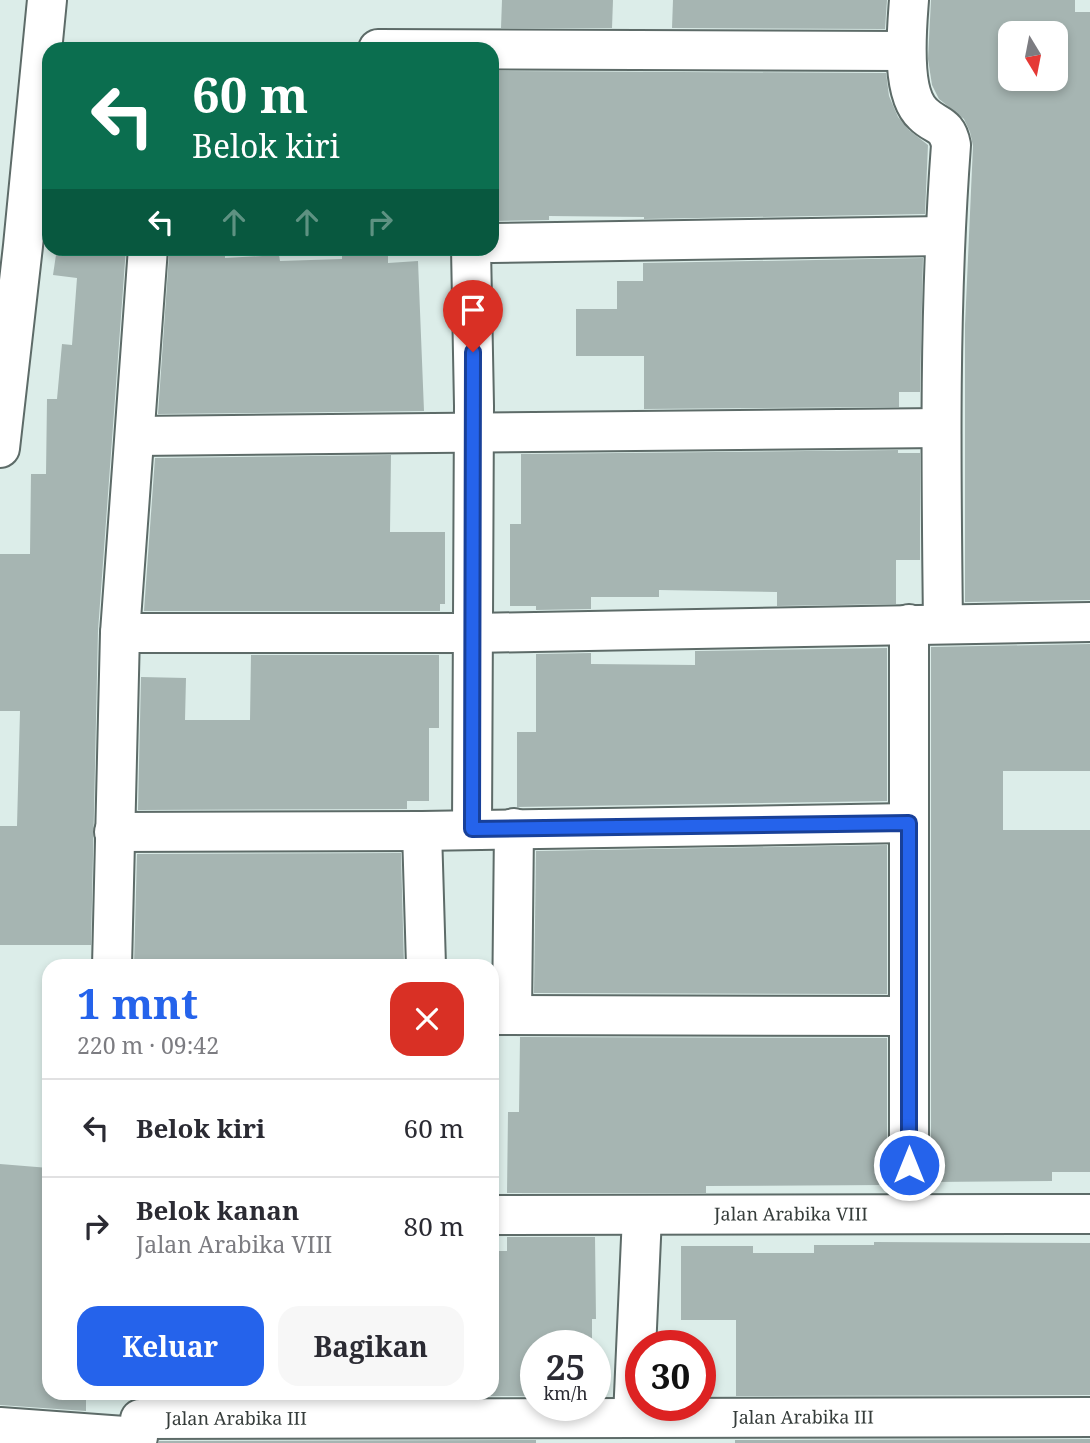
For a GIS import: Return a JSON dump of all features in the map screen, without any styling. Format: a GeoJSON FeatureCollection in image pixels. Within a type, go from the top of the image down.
{"type":"FeatureCollection","features":[{"type":"Feature","properties":{"kind":"street"},"geometry":{"type":"LineString","coordinates":[[43,42],[47,0]]}},
{"type":"Feature","properties":{"kind":"street"},"geometry":{"type":"LineString","coordinates":[[909,0],[905,51],[916,103],[923,115],[945,129],[951,145],[944,236],[941,428],[909,823],[909,1214]]}},
{"type":"Feature","properties":{"kind":"street"},"geometry":{"type":"LineString","coordinates":[[499,48],[905,51]]}},
{"type":"Feature","properties":{"kind":"street"},"geometry":{"type":"LineString","coordinates":[[0,448],[42,51]]}},
{"type":"Feature","properties":{"kind":"street"},"geometry":{"type":"LineString","coordinates":[[499,243],[944,236]]}},
{"type":"Feature","properties":{"kind":"street"},"geometry":{"type":"LineString","coordinates":[[112,959],[120,633],[147,256]]}},
{"type":"Feature","properties":{"kind":"street"},"geometry":{"type":"LineString","coordinates":[[471,256],[474,433],[472,829]]}},
{"type":"Feature","properties":{"kind":"street"},"geometry":{"type":"LineString","coordinates":[[136,436],[941,428]]}},
{"type":"Feature","properties":{"kind":"street"},"geometry":{"type":"LineString","coordinates":[[120,633],[473,633],[1090,622]]}},
{"type":"Feature","properties":{"kind":"street"},"geometry":{"type":"LineString","coordinates":[[114,832],[422,831],[909,823]]}},
{"type":"Feature","properties":{"kind":"street"},"geometry":{"type":"LineString","coordinates":[[514,828],[502,1015],[909,1016]]}},
{"type":"Feature","properties":{"kind":"street"},"geometry":{"type":"LineString","coordinates":[[422,831],[426,959]]}},
{"type":"Feature","properties":{"kind":"street","name":"Jalan Arabika VIII"},"geometry":{"type":"LineString","coordinates":[[499,1215],[1090,1214]]}},
{"type":"Feature","properties":{"kind":"street"},"geometry":{"type":"LineString","coordinates":[[620,1426],[642,1216]]}},
{"type":"Feature","properties":{"kind":"street","name":"Jalan Arabika III"},"geometry":{"type":"LineString","coordinates":[[0,1427],[139,1423],[620,1426],[689,1430],[1090,1417]]}},
{"type":"Feature","properties":{"kind":"building"},"geometry":{"type":"Polygon","coordinates":[[[502,0],[613,0],[612,28],[501,28],[502,0]]]}},
{"type":"Feature","properties":{"kind":"building"},"geometry":{"type":"Polygon","coordinates":[[[673,0],[887,0],[885,29],[672,28],[673,0]]]}},
{"type":"Feature","properties":{"kind":"building"},"geometry":{"type":"Polygon","coordinates":[[[931,0],[1075,0],[1075,12],[1090,12],[1090,600],[965,602],[965,325],[973,146],[964,119],[939,99],[932,85],[928,59],[931,0]]]}},
{"type":"Feature","properties":{"kind":"building"},"geometry":{"type":"Polygon","coordinates":[[[499,71],[886,73],[889,96],[898,117],[928,145],[925,214],[644,219],[549,216],[549,220],[499,221],[499,71]]]}},
{"type":"Feature","properties":{"kind":"building"},"geometry":{"type":"Polygon","coordinates":[[[56,256],[125,256],[98,631],[91,945],[0,945],[0,826],[17,826],[20,711],[0,711],[0,554],[30,554],[31,474],[46,474],[47,399],[57,399],[62,344],[72,345],[77,278],[53,275],[56,256]]]}},
{"type":"Feature","properties":{"kind":"building"},"geometry":{"type":"Polygon","coordinates":[[[169,256],[279,256],[280,261],[342,259],[342,256],[388,256],[388,263],[418,261],[424,411],[158,414],[169,256]]]}},
{"type":"Feature","properties":{"kind":"building"},"geometry":{"type":"Polygon","coordinates":[[[923,258],[920,392],[899,392],[899,407],[644,409],[644,356],[576,356],[576,309],[617,309],[617,281],[643,281],[643,263],[923,258]]]}},
{"type":"Feature","properties":{"kind":"building"},"geometry":{"type":"Polygon","coordinates":[[[898,450],[898,453],[920,453],[920,560],[896,560],[896,604],[777,606],[777,592],[659,590],[659,597],[591,597],[591,609],[536,610],[536,606],[510,606],[510,524],[521,524],[521,454],[898,450]]]}},
{"type":"Feature","properties":{"kind":"building"},"geometry":{"type":"Polygon","coordinates":[[[391,455],[390,532],[445,532],[445,604],[440,604],[440,611],[144,611],[155,458],[391,455]]]}},
{"type":"Feature","properties":{"kind":"building"},"geometry":{"type":"Polygon","coordinates":[[[1090,644],[1090,771],[1003,771],[1003,830],[1090,830],[1090,1172],[1052,1172],[1052,1181],[931,1182],[931,647],[1090,644]]]}},
{"type":"Feature","properties":{"kind":"building"},"geometry":{"type":"Polygon","coordinates":[[[887,648],[887,801],[517,807],[517,732],[536,732],[536,654],[591,653],[591,664],[695,665],[695,651],[887,648]]]}},
{"type":"Feature","properties":{"kind":"building"},"geometry":{"type":"Polygon","coordinates":[[[251,655],[439,655],[439,728],[429,728],[429,801],[407,801],[407,809],[138,810],[141,677],[186,678],[185,720],[250,720],[251,655]]]}},
{"type":"Feature","properties":{"kind":"building"},"geometry":{"type":"Polygon","coordinates":[[[887,845],[887,994],[534,993],[536,851],[887,845]]]}},
{"type":"Feature","properties":{"kind":"building"},"geometry":{"type":"Polygon","coordinates":[[[401,853],[404,959],[134,959],[137,854],[401,853]]]}},
{"type":"Feature","properties":{"kind":"building"},"geometry":{"type":"Polygon","coordinates":[[[520,1037],[887,1038],[887,1185],[706,1186],[706,1193],[507,1193],[508,1112],[519,1112],[520,1037]]]}},
{"type":"Feature","properties":{"kind":"building"},"geometry":{"type":"Polygon","coordinates":[[[0,1164],[42,1167],[42,1400],[86,1400],[86,1411],[0,1405],[0,1164]]]}},
{"type":"Feature","properties":{"kind":"building"},"geometry":{"type":"Polygon","coordinates":[[[507,1237],[595,1237],[596,1319],[592,1319],[592,1330],[520,1330],[520,1396],[499,1396],[499,1251],[507,1251],[507,1237]]]}},
{"type":"Feature","properties":{"kind":"building"},"geometry":{"type":"Polygon","coordinates":[[[874,1242],[1090,1243],[1090,1395],[736,1396],[736,1320],[681,1320],[681,1246],[753,1246],[753,1253],[814,1253],[814,1245],[874,1245],[874,1242]]]}},
{"type":"Feature","properties":{"kind":"building"},"geometry":{"type":"Polygon","coordinates":[[[1090,1439],[1090,1443],[735,1443],[735,1440],[1090,1439]]]}},
{"type":"Feature","properties":{"kind":"building"},"geometry":{"type":"Polygon","coordinates":[[[536,1440],[536,1443],[158,1443],[159,1441],[536,1440]]]}},
{"type":"Feature","properties":{"kind":"route"},"geometry":{"type":"LineString","coordinates":[[473,352],[472,829],[909,823],[909,1165]]}}]}
